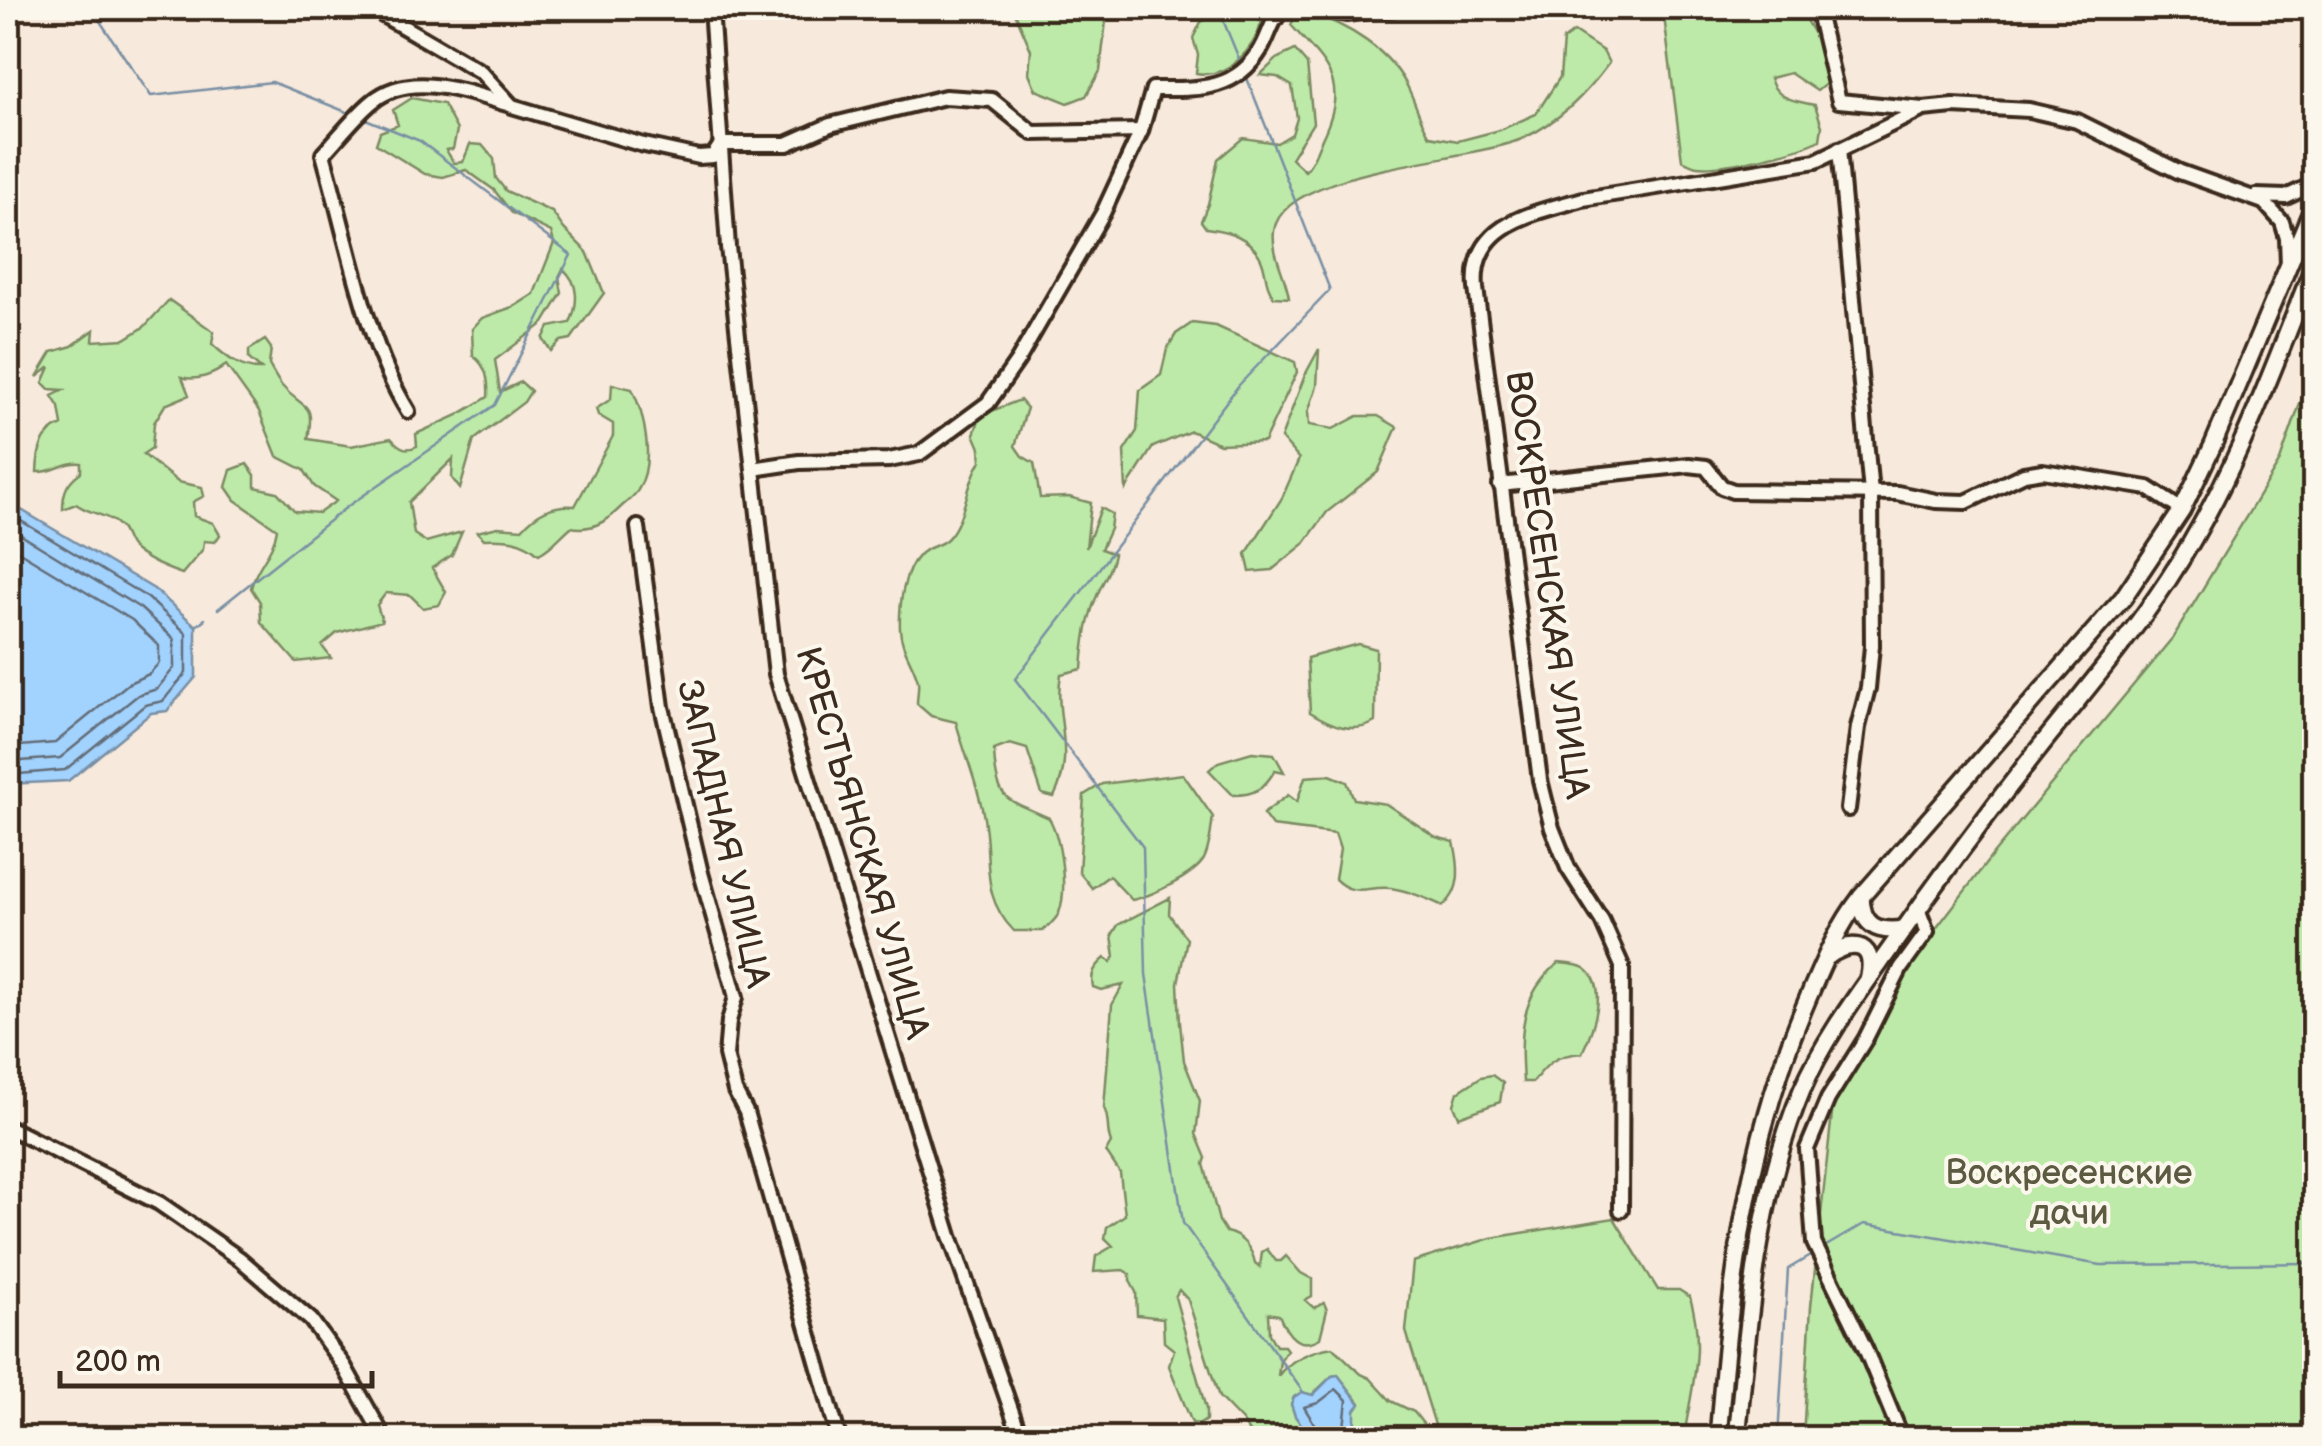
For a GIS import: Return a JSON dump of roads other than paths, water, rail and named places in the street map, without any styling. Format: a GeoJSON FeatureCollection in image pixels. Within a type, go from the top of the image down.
{"type":"FeatureCollection","features":[{"type":"Feature","properties":{"kind":"main road"},"geometry":{"type":"LineString","coordinates":[[1718,1438],[1730,1296],[1753,1159],[1790,1038],[1824,959],[1861,897],[2123,598],[2182,510],[2314,205]]}},
{"type":"Feature","properties":{"kind":"main road"},"geometry":{"type":"LineString","coordinates":[[1737,1438],[1752,1300],[1775,1166],[1792,1115],[1822,1050],[1903,929],[1994,805],[2123,642],[2192,541],[2232,466],[2314,264]]}},
{"type":"Feature","properties":{"kind":"main road"},"geometry":{"type":"LineString","coordinates":[[1861,897],[1862,914],[1868,924],[1888,931],[1903,929]]}},
{"type":"Feature","properties":{"kind":"main road"},"geometry":{"type":"LineString","coordinates":[[1824,959],[1837,949],[1856,946],[1870,958],[1868,980]]}},
{"type":"Feature","properties":{"kind":"street"},"geometry":{"type":"LineString","coordinates":[[370,8],[481,72],[512,106]]}},
{"type":"Feature","properties":{"kind":"street","name":"КРЕСТЬЯНСКАЯ УЛИЦА"},"geometry":{"type":"LineString","coordinates":[[711,8],[728,246],[776,674],[939,1202],[1021,1438]]}},
{"type":"Feature","properties":{"kind":"street"},"geometry":{"type":"LineString","coordinates":[[753,469],[799,462],[889,460],[919,454],[988,403],[1018,360],[1103,213],[1141,131],[1153,89],[1201,89],[1220,86],[1238,77],[1261,50],[1275,16],[1285,8]]}},
{"type":"Feature","properties":{"kind":"street"},"geometry":{"type":"LineString","coordinates":[[1312,8],[1346,14],[1394,8]]}},
{"type":"Feature","properties":{"kind":"street"},"geometry":{"type":"LineString","coordinates":[[1436,8],[1446,8]]}},
{"type":"Feature","properties":{"kind":"street"},"geometry":{"type":"LineString","coordinates":[[1817,8],[1839,101],[1923,108],[2029,110],[2077,121],[2180,172],[2248,195],[2274,210],[2287,238],[2288,265]]}},
{"type":"Feature","properties":{"kind":"street"},"geometry":{"type":"LineString","coordinates":[[408,411],[394,388],[368,312],[323,154],[375,99],[410,86],[432,85],[699,157],[713,156],[721,144],[787,144],[830,125],[946,97],[992,100],[1033,133],[1141,131]]}},
{"type":"Feature","properties":{"kind":"street"},"geometry":{"type":"LineString","coordinates":[[1848,809],[1872,646],[1871,493],[1839,149],[1923,108]]}},
{"type":"Feature","properties":{"kind":"street","name":"ВОСКРЕСЕНСКАЯ УЛИЦА"},"geometry":{"type":"LineString","coordinates":[[1621,1210],[1622,966],[1602,921],[1568,868],[1552,828],[1540,780],[1474,269],[1495,234],[1513,220],[1583,199],[1816,161],[1839,149]]}},
{"type":"Feature","properties":{"kind":"street"},"geometry":{"type":"LineString","coordinates":[[2248,195],[2286,197],[2314,184]]}},
{"type":"Feature","properties":{"kind":"street"},"geometry":{"type":"LineString","coordinates":[[1500,485],[1690,465],[1706,468],[1722,488],[1732,491],[1897,494],[1936,502],[1966,502],[2024,474],[2043,471],[2148,488],[2182,510]]}},
{"type":"Feature","properties":{"kind":"street","name":"ЗАПАДНАЯ УЛИЦА"},"geometry":{"type":"LineString","coordinates":[[638,527],[662,707],[701,873],[736,996],[729,1021],[729,1071],[746,1112],[839,1438]]}},
{"type":"Feature","properties":{"kind":"street"},"geometry":{"type":"LineString","coordinates":[[1902,1438],[1865,1348],[1814,1243],[1808,1149],[1828,1099],[1866,1038],[1901,968],[1927,932],[1918,909]]}},
{"type":"Feature","properties":{"kind":"street"},"geometry":{"type":"LineString","coordinates":[[8,1127],[158,1203],[240,1259],[311,1320],[344,1366],[384,1438]]}},
{"type":"Feature","properties":{"kind":"water"},"geometry":{"type":"Polygon","coordinates":[[[8,502],[154,589],[196,626],[196,677],[167,711],[151,713],[68,781],[8,784],[8,502]]]}},
{"type":"Feature","properties":{"kind":"water"},"geometry":{"type":"Polygon","coordinates":[[[1338,1375],[1360,1404],[1355,1410],[1355,1427],[1361,1432],[1384,1432],[1387,1438],[1311,1438],[1295,1416],[1291,1404],[1294,1397],[1302,1392],[1313,1395],[1338,1375]]]}},
{"type":"Feature","properties":{"kind":"waterway"},"geometry":{"type":"LineString","coordinates":[[91,8],[151,96],[272,82],[349,113]]}},
{"type":"Feature","properties":{"kind":"waterway"},"geometry":{"type":"LineString","coordinates":[[1218,8],[1242,66]]}},
{"type":"Feature","properties":{"kind":"waterway"},"geometry":{"type":"LineString","coordinates":[[1245,73],[1330,290],[1239,385],[1015,679],[1143,847],[1146,974],[1183,1223],[1303,1392]]}},
{"type":"Feature","properties":{"kind":"waterway"},"geometry":{"type":"LineString","coordinates":[[218,609],[348,506],[495,405],[571,255],[420,141],[368,120]]}},
{"type":"Feature","properties":{"kind":"waterway"},"geometry":{"type":"LineString","coordinates":[[196,626],[205,619]]}},
{"type":"Feature","properties":{"kind":"waterway"},"geometry":{"type":"LineString","coordinates":[[1821,1249],[1864,1224],[2101,1265],[2314,1263]]}},
{"type":"Feature","properties":{"kind":"waterway"},"geometry":{"type":"LineString","coordinates":[[1778,1438],[1788,1269],[1815,1253]]}},
{"type":"Feature","properties":{"kind":"park label","name":"Воскресенские дачи"},"geometry":{"type":"Point","coordinates":[2069,1193]}}]}
